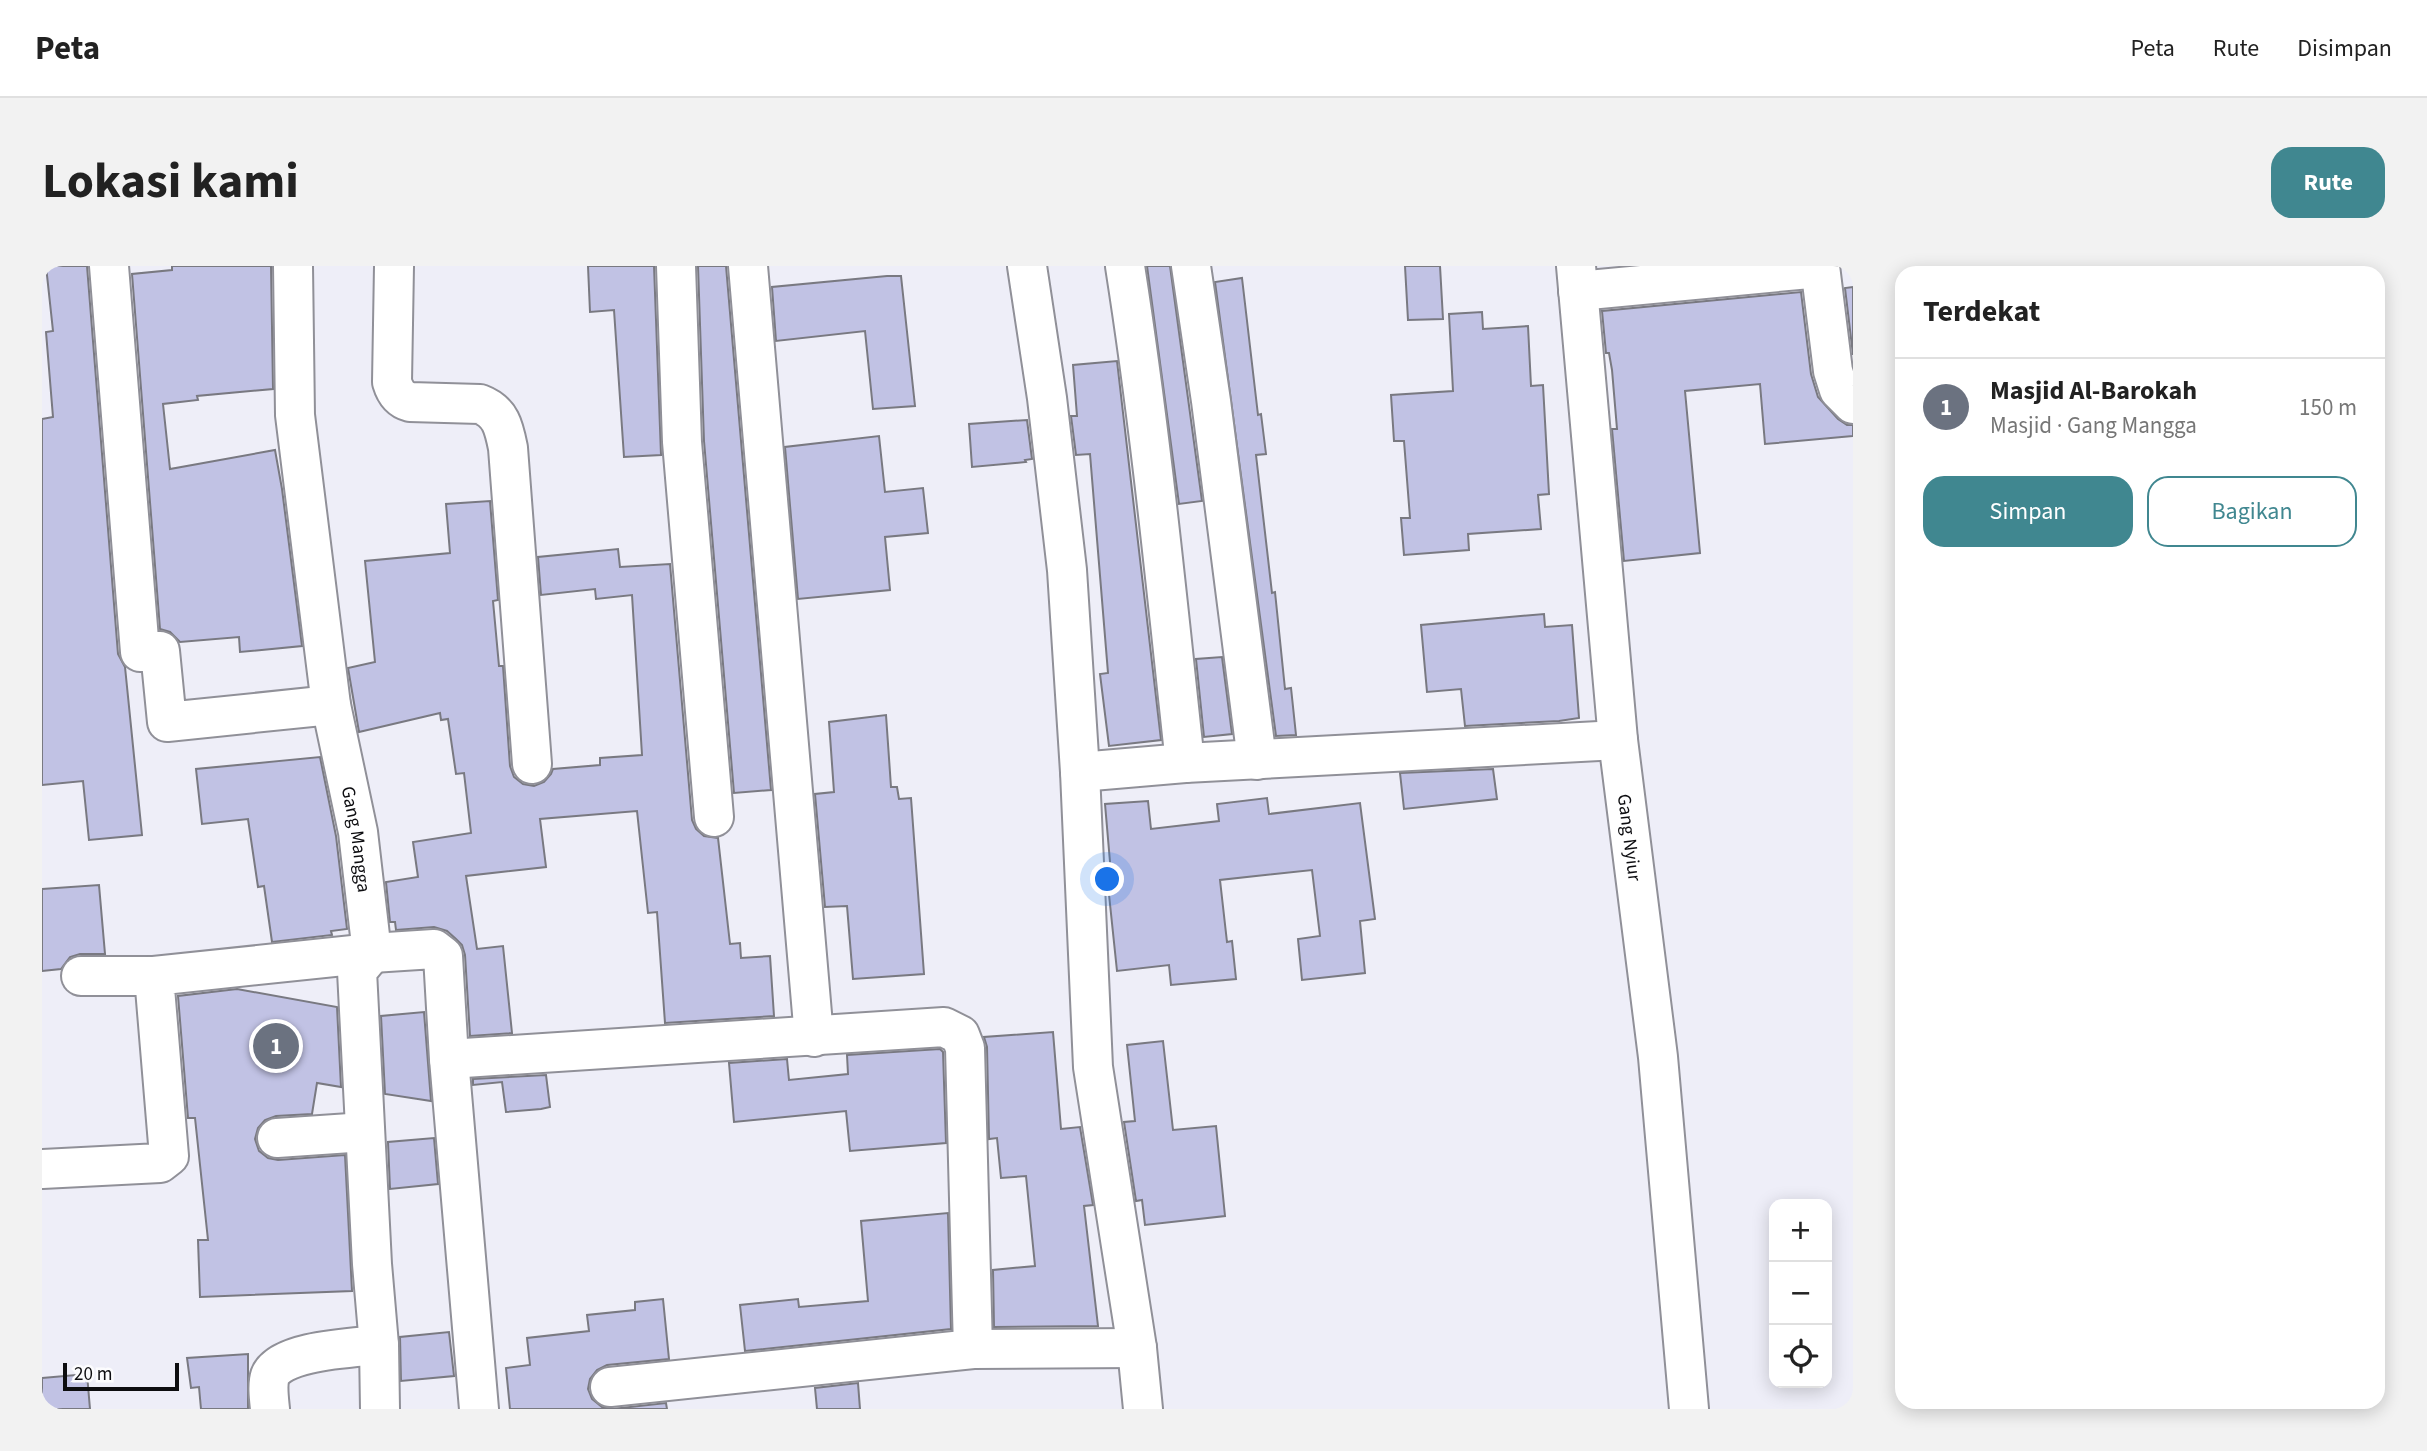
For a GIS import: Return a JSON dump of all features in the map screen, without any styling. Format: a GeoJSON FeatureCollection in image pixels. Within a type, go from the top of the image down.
{"type":"FeatureCollection","features":[{"type":"Feature","properties":{"kind":"street"},"geometry":{"type":"LineString","coordinates":[[109,266],[140,652],[160,651],[167,722],[331,705]]}},
{"type":"Feature","properties":{"kind":"street","name":"Gang Mangga"},"geometry":{"type":"LineString","coordinates":[[293,266],[295,415],[331,705],[358,832],[372,953]]}},
{"type":"Feature","properties":{"kind":"street"},"geometry":{"type":"LineString","coordinates":[[394,266],[394,390],[403,400],[410,402],[480,404],[490,407],[503,421],[508,449],[532,764]]}},
{"type":"Feature","properties":{"kind":"street"},"geometry":{"type":"LineString","coordinates":[[676,266],[682,442],[714,817]]}},
{"type":"Feature","properties":{"kind":"street"},"geometry":{"type":"LineString","coordinates":[[748,266],[814,1037]]}},
{"type":"Feature","properties":{"kind":"street"},"geometry":{"type":"LineString","coordinates":[[1027,266],[1047,398],[1067,570],[1080,772],[1093,1067],[1137,1348],[1143,1409]]}},
{"type":"Feature","properties":{"kind":"street"},"geometry":{"type":"LineString","coordinates":[[1125,266],[1158,517],[1185,763]]}},
{"type":"Feature","properties":{"kind":"street"},"geometry":{"type":"LineString","coordinates":[[1191,266],[1257,760]]}},
{"type":"Feature","properties":{"kind":"street"},"geometry":{"type":"LineString","coordinates":[[1577,279],[1820,267],[1833,371],[1839,390],[1853,404]]}},
{"type":"Feature","properties":{"kind":"street","name":"Gang Nyiur"},"geometry":{"type":"LineString","coordinates":[[1577,279],[1618,740],[1658,1057],[1689,1409]]}},
{"type":"Feature","properties":{"kind":"street"},"geometry":{"type":"LineString","coordinates":[[1080,772],[1185,763],[1618,740]]}},
{"type":"Feature","properties":{"kind":"street"},"geometry":{"type":"LineString","coordinates":[[81,976],[154,976],[434,949],[443,956],[449,1059],[479,1409]]}},
{"type":"Feature","properties":{"kind":"street"},"geometry":{"type":"LineString","coordinates":[[372,953],[357,971],[379,1345],[380,1409]]}},
{"type":"Feature","properties":{"kind":"street"},"geometry":{"type":"LineString","coordinates":[[42,1170],[160,1163],[170,1156],[154,976]]}},
{"type":"Feature","properties":{"kind":"street"},"geometry":{"type":"LineString","coordinates":[[449,1059],[944,1027],[960,1035],[965,1048],[973,1349]]}},
{"type":"Feature","properties":{"kind":"street"},"geometry":{"type":"LineString","coordinates":[[276,1139],[365,1132]]}},
{"type":"Feature","properties":{"kind":"street"},"geometry":{"type":"LineString","coordinates":[[270,1409],[270,1377],[279,1363],[294,1357],[379,1345]]}},
{"type":"Feature","properties":{"kind":"street"},"geometry":{"type":"LineString","coordinates":[[610,1387],[973,1349],[1137,1348]]}},
{"type":"Feature","properties":{"kind":"building"},"geometry":{"type":"Polygon","coordinates":[[[46,266],[87,266],[118,654],[125,667],[142,835],[89,840],[83,781],[42,785],[42,419],[53,417],[46,332],[53,331],[46,266]]]}},
{"type":"Feature","properties":{"kind":"building"},"geometry":{"type":"Polygon","coordinates":[[[172,266],[271,266],[273,389],[197,396],[198,400],[163,404],[170,469],[275,450],[302,646],[240,652],[239,637],[180,642],[170,632],[160,629],[132,274],[172,270],[172,266]]]}},
{"type":"Feature","properties":{"kind":"building"},"geometry":{"type":"Polygon","coordinates":[[[588,266],[654,266],[661,455],[624,457],[614,310],[590,312],[588,266]]]}},
{"type":"Feature","properties":{"kind":"building"},"geometry":{"type":"Polygon","coordinates":[[[698,266],[726,266],[771,790],[734,793],[704,441],[698,266]]]}},
{"type":"Feature","properties":{"kind":"building"},"geometry":{"type":"Polygon","coordinates":[[[1147,266],[1170,266],[1202,501],[1179,504],[1147,266]]]}},
{"type":"Feature","properties":{"kind":"building"},"geometry":{"type":"Polygon","coordinates":[[[1405,266],[1440,266],[1443,319],[1408,320],[1405,266]]]}},
{"type":"Feature","properties":{"kind":"building"},"geometry":{"type":"Polygon","coordinates":[[[901,276],[915,406],[873,409],[865,331],[776,341],[772,287],[901,276]]]}},
{"type":"Feature","properties":{"kind":"building"},"geometry":{"type":"Polygon","coordinates":[[[1242,278],[1258,415],[1261,414],[1266,454],[1256,455],[1272,593],[1275,592],[1285,689],[1291,688],[1296,735],[1276,736],[1215,282],[1242,278]]]}},
{"type":"Feature","properties":{"kind":"building"},"geometry":{"type":"Polygon","coordinates":[[[1853,287],[1853,355],[1845,288],[1853,287]]]}},
{"type":"Feature","properties":{"kind":"building"},"geometry":{"type":"Polygon","coordinates":[[[1801,292],[1811,374],[1818,397],[1838,419],[1847,425],[1853,425],[1853,436],[1765,444],[1760,384],[1685,391],[1700,553],[1624,561],[1612,429],[1617,429],[1612,370],[1609,353],[1606,353],[1602,311],[1801,292]]]}},
{"type":"Feature","properties":{"kind":"building"},"geometry":{"type":"Polygon","coordinates":[[[1482,312],[1483,329],[1528,326],[1531,386],[1543,385],[1549,494],[1538,495],[1541,529],[1468,534],[1469,550],[1404,555],[1401,518],[1410,518],[1404,441],[1394,441],[1391,395],[1453,391],[1449,314],[1482,312]]]}},
{"type":"Feature","properties":{"kind":"building"},"geometry":{"type":"Polygon","coordinates":[[[1117,361],[1161,740],[1109,746],[1100,674],[1108,673],[1090,454],[1076,455],[1071,416],[1077,416],[1073,365],[1117,361]]]}},
{"type":"Feature","properties":{"kind":"building"},"geometry":{"type":"Polygon","coordinates":[[[1027,420],[1032,459],[1025,460],[1026,462],[972,467],[969,424],[1027,420]]]}},
{"type":"Feature","properties":{"kind":"building"},"geometry":{"type":"Polygon","coordinates":[[[879,436],[885,492],[923,488],[928,533],[885,537],[890,590],[798,599],[785,447],[879,436]]]}},
{"type":"Feature","properties":{"kind":"building"},"geometry":{"type":"Polygon","coordinates":[[[490,501],[498,600],[493,601],[499,666],[503,666],[510,766],[514,777],[523,784],[534,786],[544,782],[553,769],[600,765],[600,758],[642,755],[632,595],[596,599],[595,589],[541,595],[538,557],[618,549],[620,567],[670,564],[692,820],[696,829],[704,836],[718,838],[730,944],[740,943],[741,958],[770,956],[774,1016],[665,1023],[657,912],[648,913],[637,811],[540,819],[546,867],[466,876],[477,949],[503,946],[512,1033],[470,1036],[465,955],[462,945],[456,939],[447,931],[434,927],[396,930],[395,922],[390,922],[386,882],[418,877],[413,842],[471,833],[464,773],[456,774],[448,719],[441,720],[440,713],[359,732],[348,668],[375,662],[365,561],[450,553],[446,504],[490,501]]]}},
{"type":"Feature","properties":{"kind":"building"},"geometry":{"type":"Polygon","coordinates":[[[1544,614],[1545,627],[1572,625],[1579,718],[1465,726],[1461,689],[1427,692],[1421,625],[1544,614]]]}},
{"type":"Feature","properties":{"kind":"building"},"geometry":{"type":"Polygon","coordinates":[[[1222,657],[1232,734],[1204,737],[1196,659],[1222,657]]]}},
{"type":"Feature","properties":{"kind":"building"},"geometry":{"type":"Polygon","coordinates":[[[886,715],[891,787],[897,787],[899,799],[911,798],[924,974],[853,979],[847,906],[825,907],[815,794],[834,792],[829,722],[886,715]]]}},
{"type":"Feature","properties":{"kind":"building"},"geometry":{"type":"Polygon","coordinates":[[[320,757],[336,836],[347,929],[331,931],[332,935],[272,942],[264,886],[258,887],[248,819],[202,824],[196,769],[320,757]]]}},
{"type":"Feature","properties":{"kind":"building"},"geometry":{"type":"Polygon","coordinates":[[[1493,769],[1497,799],[1404,809],[1400,773],[1493,769]]]}},
{"type":"Feature","properties":{"kind":"building"},"geometry":{"type":"Polygon","coordinates":[[[1267,798],[1269,814],[1360,803],[1375,919],[1360,921],[1365,973],[1302,980],[1298,939],[1320,936],[1312,870],[1220,880],[1227,942],[1232,941],[1236,979],[1171,985],[1169,965],[1117,971],[1108,885],[1112,885],[1105,804],[1148,801],[1151,829],[1219,821],[1217,804],[1267,798]]]}},
{"type":"Feature","properties":{"kind":"building"},"geometry":{"type":"Polygon","coordinates":[[[99,885],[105,954],[80,954],[70,957],[61,969],[42,971],[42,889],[99,885]]]}},
{"type":"Feature","properties":{"kind":"building"},"geometry":{"type":"Polygon","coordinates":[[[237,989],[337,1007],[341,1087],[317,1083],[312,1114],[276,1116],[265,1120],[258,1128],[255,1139],[259,1151],[268,1158],[278,1160],[345,1155],[352,1291],[200,1297],[198,1240],[208,1240],[195,1118],[188,1118],[178,996],[237,989]]]}},
{"type":"Feature","properties":{"kind":"building"},"geometry":{"type":"Polygon","coordinates":[[[424,1012],[431,1101],[385,1094],[381,1016],[424,1012]]]}},
{"type":"Feature","properties":{"kind":"building"},"geometry":{"type":"Polygon","coordinates":[[[1053,1032],[1061,1129],[1080,1127],[1093,1205],[1084,1206],[1098,1326],[994,1327],[993,1270],[1035,1266],[1026,1176],[1001,1178],[997,1138],[989,1139],[987,1047],[984,1037],[1053,1032]]]}},
{"type":"Feature","properties":{"kind":"building"},"geometry":{"type":"Polygon","coordinates":[[[1163,1041],[1173,1130],[1216,1126],[1225,1216],[1145,1225],[1142,1200],[1136,1201],[1124,1122],[1135,1121],[1127,1045],[1163,1041]]]}},
{"type":"Feature","properties":{"kind":"building"},"geometry":{"type":"Polygon","coordinates":[[[940,1049],[943,1052],[946,1143],[850,1151],[846,1111],[734,1122],[729,1063],[787,1059],[789,1080],[848,1074],[847,1055],[940,1049]]]}},
{"type":"Feature","properties":{"kind":"building"},"geometry":{"type":"Polygon","coordinates":[[[546,1075],[550,1107],[541,1109],[506,1112],[502,1082],[473,1085],[473,1079],[546,1075]]]}},
{"type":"Feature","properties":{"kind":"building"},"geometry":{"type":"Polygon","coordinates":[[[434,1138],[438,1184],[390,1189],[388,1142],[434,1138]]]}},
{"type":"Feature","properties":{"kind":"building"},"geometry":{"type":"Polygon","coordinates":[[[948,1213],[951,1329],[745,1351],[740,1305],[798,1299],[799,1307],[868,1301],[861,1221],[948,1213]]]}},
{"type":"Feature","properties":{"kind":"building"},"geometry":{"type":"Polygon","coordinates":[[[663,1299],[669,1359],[607,1365],[597,1370],[590,1379],[588,1389],[592,1399],[602,1407],[612,1409],[510,1409],[506,1368],[530,1365],[527,1338],[589,1331],[587,1315],[635,1310],[635,1302],[663,1299]]]}},
{"type":"Feature","properties":{"kind":"building"},"geometry":{"type":"Polygon","coordinates":[[[449,1332],[454,1376],[401,1381],[400,1337],[449,1332]]]}},
{"type":"Feature","properties":{"kind":"building"},"geometry":{"type":"Polygon","coordinates":[[[248,1354],[248,1409],[201,1409],[199,1387],[191,1388],[187,1358],[248,1354]]]}},
{"type":"Feature","properties":{"kind":"building"},"geometry":{"type":"Polygon","coordinates":[[[87,1374],[90,1409],[42,1409],[42,1378],[87,1374]]]}},
{"type":"Feature","properties":{"kind":"building"},"geometry":{"type":"Polygon","coordinates":[[[858,1383],[860,1409],[817,1409],[815,1388],[858,1383]]]}},
{"type":"Feature","properties":{"kind":"building"},"geometry":{"type":"Polygon","coordinates":[[[666,1403],[667,1409],[612,1409],[666,1403]]]}},
{"type":"Feature","properties":{"kind":"place","name":"Masjid Al-Barokah"},"geometry":{"type":"Point","coordinates":[276,1046]}}]}
